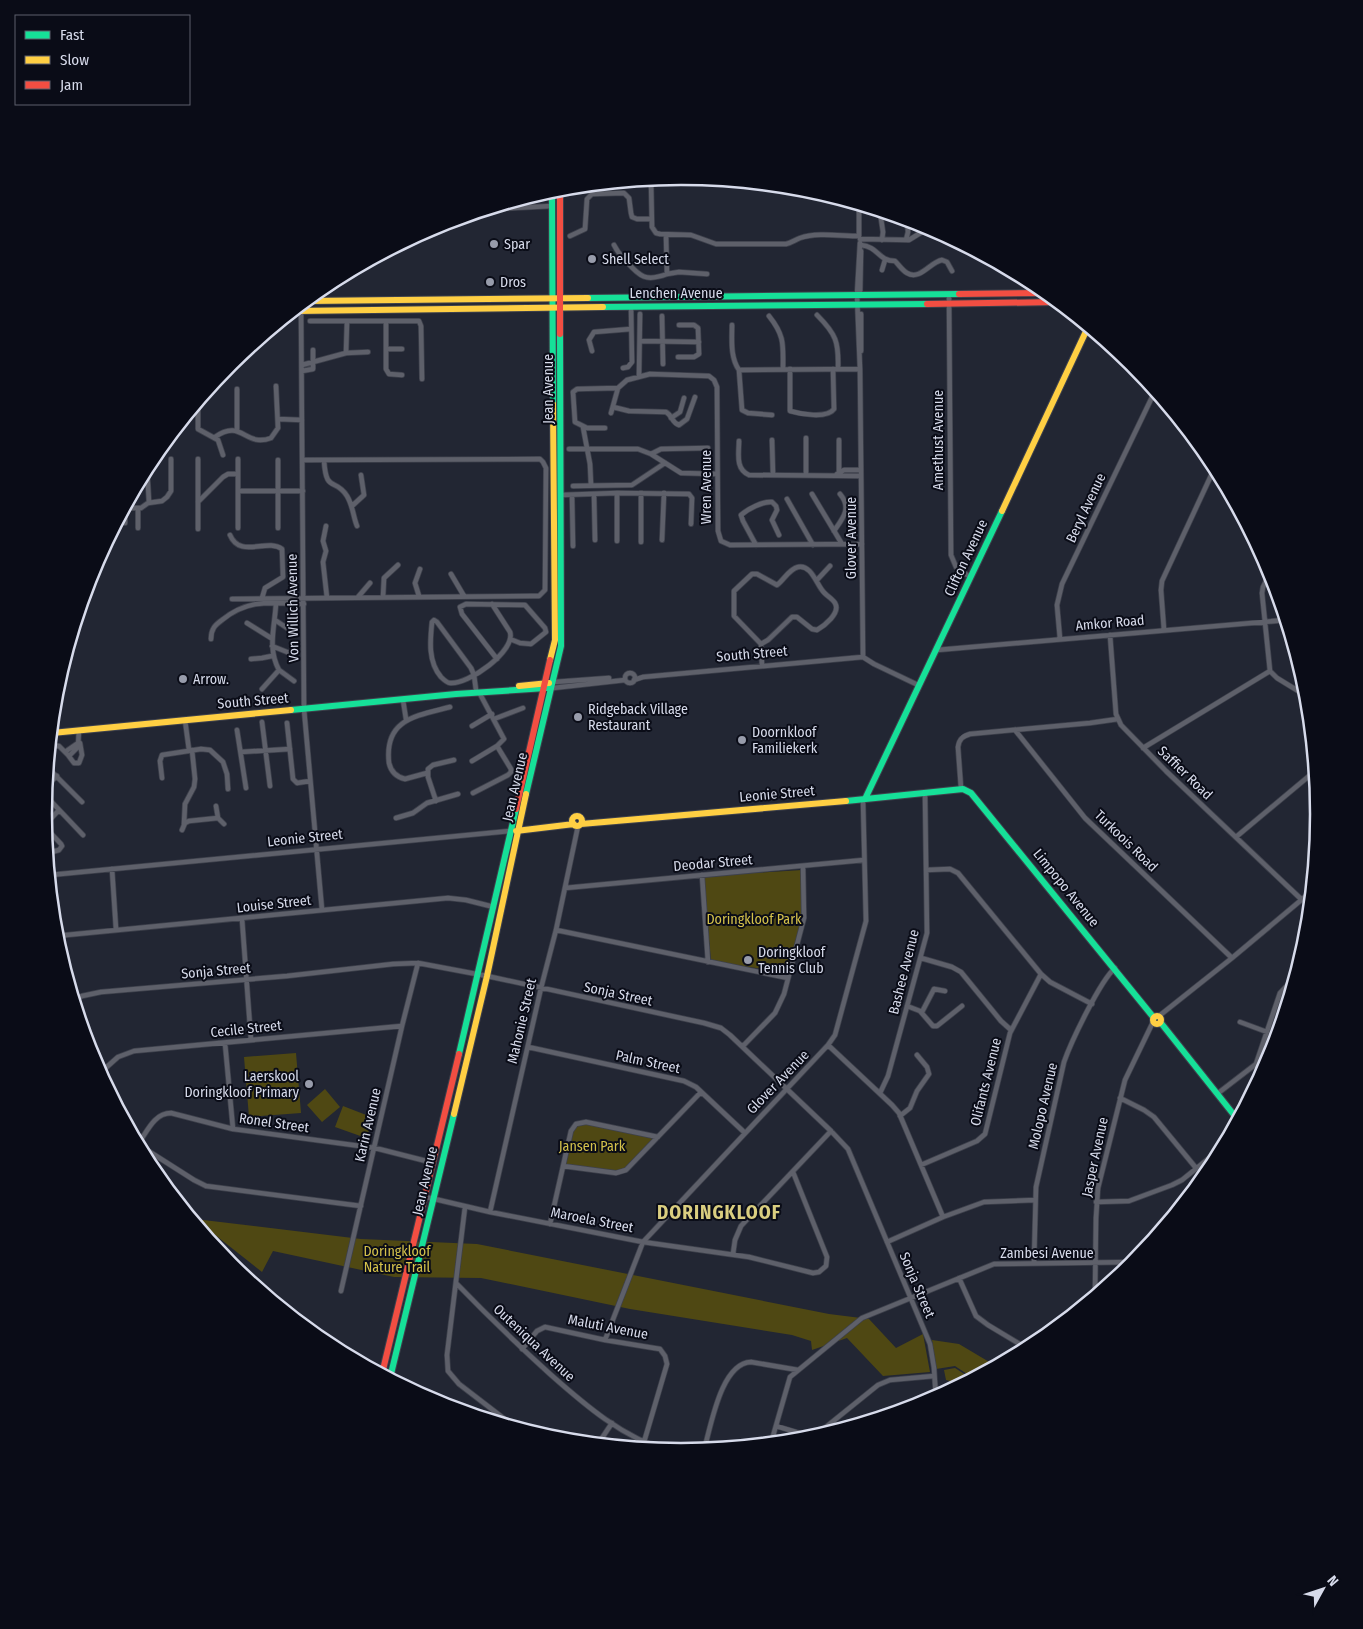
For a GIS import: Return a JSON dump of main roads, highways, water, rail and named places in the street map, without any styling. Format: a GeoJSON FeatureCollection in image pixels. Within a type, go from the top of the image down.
{"type":"FeatureCollection","features":[{"type":"Feature","properties":{"kind":"main road","name":"Jean Avenue"},"geometry":{"type":"LineString","coordinates":[[383,1368],[436,1156],[555,640],[561,495],[560,198]]}},
{"type":"Feature","properties":{"kind":"main road","name":"Jean Avenue"},"geometry":{"type":"LineString","coordinates":[[391,1373],[460,1092],[562,640],[558,596],[552,377],[552,200]]}},
{"type":"Feature","properties":{"kind":"main road"},"geometry":{"type":"LineString","coordinates":[[553,233],[556,232],[560,219]]}},
{"type":"Feature","properties":{"kind":"main road","name":"Lenchen Avenue"},"geometry":{"type":"LineString","coordinates":[[319,301],[1033,293]]}},
{"type":"Feature","properties":{"kind":"main road","name":"Lenchen Avenue"},"geometry":{"type":"LineString","coordinates":[[308,309],[1045,302]]}},
{"type":"Feature","properties":{"kind":"main road","name":"Clifton Avenue"},"geometry":{"type":"LineString","coordinates":[[864,800],[918,685],[937,650],[1085,333]]}},
{"type":"Feature","properties":{"kind":"main road"},"geometry":{"type":"LineString","coordinates":[[552,377],[557,374],[557,360],[560,354]]}},
{"type":"Feature","properties":{"kind":"main road","name":"South Street"},"geometry":{"type":"LineString","coordinates":[[58,732],[553,685]]}},
{"type":"Feature","properties":{"kind":"main road"},"geometry":{"type":"LineString","coordinates":[[58,730],[71,731]]}},
{"type":"Feature","properties":{"kind":"main road"},"geometry":{"type":"LineString","coordinates":[[871,786],[874,794],[881,797]]}},
{"type":"Feature","properties":{"kind":"main road","name":"Leonie Street"},"geometry":{"type":"LineString","coordinates":[[510,831],[577,822],[864,800],[961,788]]}},
{"type":"Feature","properties":{"kind":"main road","name":"Limpopo Avenue"},"geometry":{"type":"LineString","coordinates":[[961,788],[974,796],[1234,1115]]}},
{"type":"Feature","properties":{"kind":"main road"},"geometry":{"type":"LineString","coordinates":[[488,928],[493,927],[498,904],[503,898]]}},
{"type":"Feature","properties":{"kind":"main road"},"geometry":{"type":"LineString","coordinates":[[443,1123],[449,1120],[455,1096],[460,1092]]}},
{"type":"Feature","properties":{"kind":"main road"},"geometry":{"type":"LineString","coordinates":[[417,1231],[422,1224],[428,1207],[434,1199]]}},
{"type":"Feature","properties":{"kind":"place","name":"Spar"},"geometry":{"type":"Point","coordinates":[494,244]}},
{"type":"Feature","properties":{"kind":"place","name":"Shell Select"},"geometry":{"type":"Point","coordinates":[592,259]}},
{"type":"Feature","properties":{"kind":"place","name":"Dros"},"geometry":{"type":"Point","coordinates":[490,282]}},
{"type":"Feature","properties":{"kind":"place","name":"Arrow."},"geometry":{"type":"Point","coordinates":[183,679]}},
{"type":"Feature","properties":{"kind":"place","name":"Ridgeback Village Restaurant"},"geometry":{"type":"Point","coordinates":[578,717]}},
{"type":"Feature","properties":{"kind":"place","name":"Doornkloof Familiekerk"},"geometry":{"type":"Point","coordinates":[742,740]}},
{"type":"Feature","properties":{"kind":"place","name":"Doringkloof Tennis Club"},"geometry":{"type":"Point","coordinates":[748,960]}},
{"type":"Feature","properties":{"kind":"place","name":"Laerskool Doringkloof Primary"},"geometry":{"type":"Point","coordinates":[309,1084]}},
{"type":"Feature","properties":{"kind":"district","name":"DORINGKLOOF"},"geometry":{"type":"Point","coordinates":[719,1212]}},
{"type":"Feature","properties":{"kind":"park label","name":"Doringkloof Park"},"geometry":{"type":"Point","coordinates":[754,919]}},
{"type":"Feature","properties":{"kind":"park label","name":"Jansen Park"},"geometry":{"type":"Point","coordinates":[592,1146]}},
{"type":"Feature","properties":{"kind":"park label","name":"Doringkloof Nature Trail"},"geometry":{"type":"Point","coordinates":[397,1260]}}]}
